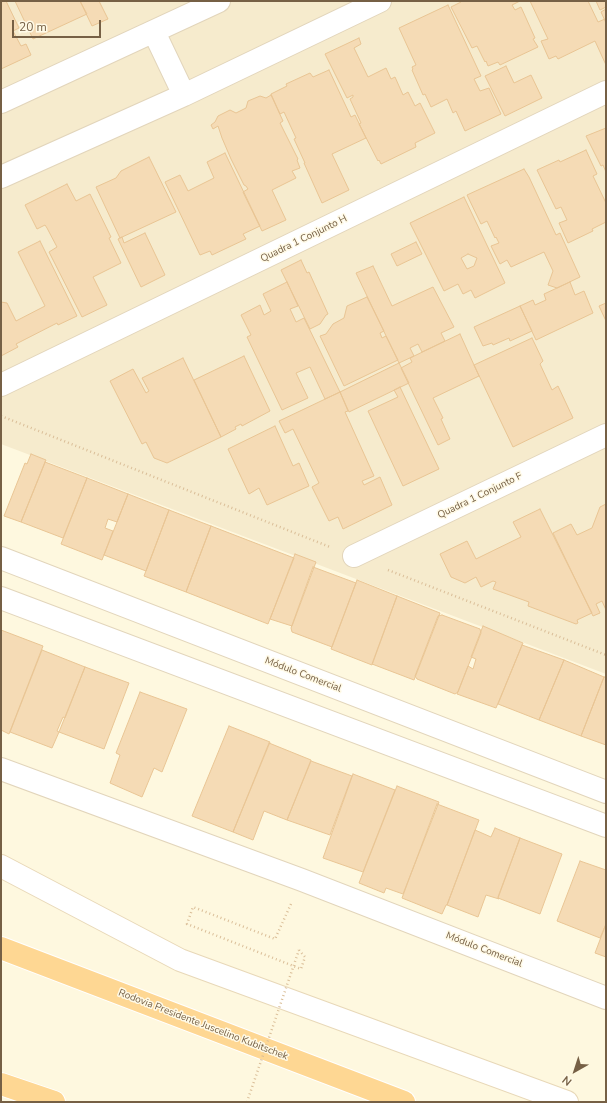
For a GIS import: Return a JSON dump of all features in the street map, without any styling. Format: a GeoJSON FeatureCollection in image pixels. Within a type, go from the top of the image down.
{"type":"FeatureCollection","features":[{"type":"Feature","properties":{"kind":"highway","name":"Rodovia Presidente Juscelino Kubitschek"},"geometry":{"type":"LineString","coordinates":[[1,948],[404,1102]]}},
{"type":"Feature","properties":{"kind":"highway"},"geometry":{"type":"LineString","coordinates":[[1,1084],[54,1102]]}},
{"type":"Feature","properties":{"kind":"street"},"geometry":{"type":"LineString","coordinates":[[1,102],[219,1]]}},
{"type":"Feature","properties":{"kind":"street"},"geometry":{"type":"LineString","coordinates":[[1,177],[184,95],[380,1]]}},
{"type":"Feature","properties":{"kind":"street"},"geometry":{"type":"LineString","coordinates":[[154,32],[184,95]]}},
{"type":"Feature","properties":{"kind":"street","name":"Quadra 1 Conjunto H"},"geometry":{"type":"LineString","coordinates":[[1,385],[606,92]]}},
{"type":"Feature","properties":{"kind":"street","name":"Quadra 1 Conjunto F"},"geometry":{"type":"LineString","coordinates":[[354,556],[606,435]]}},
{"type":"Feature","properties":{"kind":"street","name":"Módulo Comercial"},"geometry":{"type":"LineString","coordinates":[[1,558],[606,792]]}},
{"type":"Feature","properties":{"kind":"street"},"geometry":{"type":"LineString","coordinates":[[1,598],[606,826]]}},
{"type":"Feature","properties":{"kind":"street"},"geometry":{"type":"LineString","coordinates":[[130,647],[142,613]]}},
{"type":"Feature","properties":{"kind":"street","name":"Módulo Comercial"},"geometry":{"type":"LineString","coordinates":[[1,769],[302,880],[606,998]]}},
{"type":"Feature","properties":{"kind":"street"},"geometry":{"type":"LineString","coordinates":[[571,813],[582,783]]}},
{"type":"Feature","properties":{"kind":"street"},"geometry":{"type":"LineString","coordinates":[[1,866],[180,960],[567,1102]]}},
{"type":"Feature","properties":{"kind":"path"},"geometry":{"type":"LineString","coordinates":[[1,416],[606,655]]}},
{"type":"Feature","properties":{"kind":"path"},"geometry":{"type":"LineString","coordinates":[[247,1102],[299,950],[305,957],[301,969],[187,924],[193,907],[275,939],[302,880]]}},
{"type":"Feature","properties":{"kind":"shaded area"},"geometry":{"type":"Polygon","coordinates":[[[1,1],[606,1],[606,674],[1,444],[1,1]]]}},
{"type":"Feature","properties":{"kind":"building"},"geometry":{"type":"Polygon","coordinates":[[[1,1],[6,1],[19,28],[13,31],[21,46],[26,44],[31,55],[1,69],[1,1]]]}},
{"type":"Feature","properties":{"kind":"building"},"geometry":{"type":"Polygon","coordinates":[[[15,1],[80,1],[87,14],[33,39],[15,1]]]}},
{"type":"Feature","properties":{"kind":"building"},"geometry":{"type":"Polygon","coordinates":[[[80,1],[99,1],[108,19],[92,26],[80,1]]]}},
{"type":"Feature","properties":{"kind":"building"},"geometry":{"type":"Polygon","coordinates":[[[461,1],[520,1],[512,5],[515,10],[521,7],[535,38],[533,39],[538,47],[500,65],[498,62],[488,66],[477,46],[472,48],[451,7],[461,1]]]}},
{"type":"Feature","properties":{"kind":"building"},"geometry":{"type":"Polygon","coordinates":[[[530,1],[588,1],[598,22],[605,19],[606,65],[595,41],[558,59],[556,56],[549,59],[541,41],[548,39],[530,1]]]}},
{"type":"Feature","properties":{"kind":"building"},"geometry":{"type":"Polygon","coordinates":[[[596,1],[606,1],[606,7],[600,10],[596,1]]]}},
{"type":"Feature","properties":{"kind":"building"},"geometry":{"type":"Polygon","coordinates":[[[448,5],[481,76],[474,79],[480,91],[489,88],[501,114],[465,131],[456,111],[453,113],[447,99],[431,107],[425,94],[423,95],[412,70],[412,67],[416,65],[399,28],[448,5]]]}},
{"type":"Feature","properties":{"kind":"building"},"geometry":{"type":"Polygon","coordinates":[[[606,9],[606,23],[601,12],[606,9]]]}},
{"type":"Feature","properties":{"kind":"building"},"geometry":{"type":"Polygon","coordinates":[[[359,38],[361,44],[354,48],[368,77],[386,68],[391,79],[395,77],[403,95],[408,92],[415,106],[420,103],[435,133],[415,143],[416,147],[381,164],[359,124],[361,123],[350,99],[353,95],[347,98],[325,54],[359,38]]]}},
{"type":"Feature","properties":{"kind":"building"},"geometry":{"type":"Polygon","coordinates":[[[506,66],[514,83],[531,75],[542,98],[505,116],[485,76],[506,66]]]}},
{"type":"Feature","properties":{"kind":"building"},"geometry":{"type":"Polygon","coordinates":[[[329,70],[351,117],[355,115],[366,138],[332,154],[349,190],[322,203],[284,112],[280,114],[271,94],[287,86],[286,84],[310,73],[313,77],[329,70]]]}},
{"type":"Feature","properties":{"kind":"building"},"geometry":{"type":"Polygon","coordinates":[[[271,95],[283,121],[280,123],[298,159],[300,168],[292,171],[296,178],[272,190],[286,220],[262,231],[243,192],[248,189],[244,185],[231,159],[218,126],[213,129],[211,125],[215,122],[218,116],[230,110],[236,113],[246,108],[248,101],[260,96],[266,98],[271,95]]]}},
{"type":"Feature","properties":{"kind":"building"},"geometry":{"type":"Polygon","coordinates":[[[606,128],[606,172],[603,165],[601,166],[586,136],[606,128]]]}},
{"type":"Feature","properties":{"kind":"building"},"geometry":{"type":"Polygon","coordinates":[[[586,150],[597,174],[593,176],[606,203],[606,222],[592,229],[593,231],[568,243],[559,223],[567,220],[561,207],[556,209],[537,170],[559,160],[560,162],[586,150]]]}},
{"type":"Feature","properties":{"kind":"building"},"geometry":{"type":"Polygon","coordinates":[[[225,153],[260,226],[243,234],[246,239],[212,255],[210,251],[200,255],[165,182],[180,175],[188,191],[214,178],[207,162],[225,153]]]}},
{"type":"Feature","properties":{"kind":"building"},"geometry":{"type":"Polygon","coordinates":[[[149,157],[176,212],[120,238],[96,187],[116,178],[121,171],[149,157]]]}},
{"type":"Feature","properties":{"kind":"building"},"geometry":{"type":"Polygon","coordinates":[[[524,169],[556,235],[560,233],[580,277],[557,288],[548,285],[553,271],[544,252],[511,267],[507,260],[500,264],[491,246],[499,243],[487,221],[481,224],[467,195],[524,169]]]}},
{"type":"Feature","properties":{"kind":"building"},"geometry":{"type":"Polygon","coordinates":[[[67,184],[76,201],[90,194],[111,237],[109,238],[121,263],[93,277],[107,305],[82,317],[49,252],[57,247],[45,225],[37,229],[25,205],[67,184]]]}},
{"type":"Feature","properties":{"kind":"building"},"geometry":{"type":"Polygon","coordinates":[[[464,197],[505,283],[475,298],[471,290],[463,294],[458,284],[444,291],[410,223],[464,197]],[[468,254],[461,258],[467,269],[474,266],[477,258],[468,254]]]}},
{"type":"Feature","properties":{"kind":"building"},"geometry":{"type":"Polygon","coordinates":[[[145,233],[165,275],[141,287],[118,239],[122,237],[124,243],[145,233]]]}},
{"type":"Feature","properties":{"kind":"building"},"geometry":{"type":"Polygon","coordinates":[[[40,241],[77,316],[58,325],[57,323],[16,344],[18,347],[1,356],[1,302],[7,303],[16,321],[45,306],[18,252],[40,241]]]}},
{"type":"Feature","properties":{"kind":"building"},"geometry":{"type":"Polygon","coordinates":[[[416,242],[422,254],[397,266],[391,254],[416,242]]]}},
{"type":"Feature","properties":{"kind":"building"},"geometry":{"type":"Polygon","coordinates":[[[301,260],[307,273],[309,272],[328,314],[320,324],[310,329],[281,270],[301,260]]]}},
{"type":"Feature","properties":{"kind":"building"},"geometry":{"type":"Polygon","coordinates":[[[373,266],[392,306],[433,287],[454,327],[441,333],[445,341],[422,352],[418,344],[410,348],[414,356],[399,363],[356,273],[373,266]]]}},
{"type":"Feature","properties":{"kind":"building"},"geometry":{"type":"Polygon","coordinates":[[[287,282],[298,306],[290,309],[296,322],[304,318],[340,392],[325,399],[310,367],[296,373],[308,398],[282,410],[247,337],[251,335],[241,315],[260,305],[264,315],[271,311],[263,294],[287,282]]]}},
{"type":"Feature","properties":{"kind":"building"},"geometry":{"type":"Polygon","coordinates":[[[570,282],[575,295],[584,291],[593,313],[536,340],[520,306],[533,300],[535,305],[546,300],[544,294],[570,282]]]}},
{"type":"Feature","properties":{"kind":"building"},"geometry":{"type":"Polygon","coordinates":[[[367,297],[384,331],[380,333],[382,338],[386,336],[398,360],[344,386],[320,336],[326,334],[333,324],[344,318],[347,306],[367,297]]]}},
{"type":"Feature","properties":{"kind":"building"},"geometry":{"type":"Polygon","coordinates":[[[606,303],[606,321],[599,306],[606,303]]]}},
{"type":"Feature","properties":{"kind":"building"},"geometry":{"type":"Polygon","coordinates":[[[520,306],[532,331],[510,341],[509,338],[493,345],[492,343],[483,346],[474,327],[520,306]]]}},
{"type":"Feature","properties":{"kind":"building"},"geometry":{"type":"Polygon","coordinates":[[[460,334],[479,376],[433,398],[443,418],[441,419],[450,439],[438,445],[401,368],[412,362],[410,358],[460,334]]]}},
{"type":"Feature","properties":{"kind":"building"},"geometry":{"type":"Polygon","coordinates":[[[532,338],[543,361],[540,364],[552,390],[558,386],[573,418],[513,447],[474,365],[532,338]]]}},
{"type":"Feature","properties":{"kind":"building"},"geometry":{"type":"Polygon","coordinates":[[[244,356],[270,411],[242,426],[241,424],[235,427],[236,429],[221,437],[194,380],[244,356]]]}},
{"type":"Feature","properties":{"kind":"building"},"geometry":{"type":"Polygon","coordinates":[[[183,358],[221,437],[167,463],[154,458],[146,442],[142,444],[110,381],[133,369],[146,393],[149,391],[142,378],[183,358]]]}},
{"type":"Feature","properties":{"kind":"building"},"geometry":{"type":"Polygon","coordinates":[[[399,363],[409,383],[349,412],[340,392],[399,363]]]}},
{"type":"Feature","properties":{"kind":"building"},"geometry":{"type":"Polygon","coordinates":[[[400,387],[439,469],[403,486],[368,411],[398,397],[394,390],[400,387]]]}},
{"type":"Feature","properties":{"kind":"building"},"geometry":{"type":"Polygon","coordinates":[[[340,392],[348,411],[345,412],[374,476],[362,481],[364,485],[380,477],[392,505],[343,529],[338,517],[329,521],[312,487],[319,483],[293,429],[285,433],[279,421],[340,392]]]}},
{"type":"Feature","properties":{"kind":"building"},"geometry":{"type":"Polygon","coordinates":[[[275,426],[293,466],[299,463],[309,486],[267,505],[259,488],[249,494],[228,449],[275,426]]]}},
{"type":"Feature","properties":{"kind":"building"},"geometry":{"type":"Polygon","coordinates":[[[31,454],[46,460],[21,522],[4,516],[25,463],[27,464],[31,454]]]}},
{"type":"Feature","properties":{"kind":"building"},"geometry":{"type":"Polygon","coordinates":[[[45,462],[87,478],[63,538],[21,522],[45,462]]]}},
{"type":"Feature","properties":{"kind":"building"},"geometry":{"type":"Polygon","coordinates":[[[87,478],[128,494],[117,522],[108,519],[105,528],[113,531],[102,560],[61,544],[87,478]]]}},
{"type":"Feature","properties":{"kind":"building"},"geometry":{"type":"Polygon","coordinates":[[[128,494],[169,510],[146,571],[104,555],[128,494]]]}},
{"type":"Feature","properties":{"kind":"building"},"geometry":{"type":"Polygon","coordinates":[[[606,504],[606,610],[602,601],[596,604],[600,613],[593,616],[553,533],[571,524],[577,535],[592,528],[600,507],[606,504]]]}},
{"type":"Feature","properties":{"kind":"building"},"geometry":{"type":"Polygon","coordinates":[[[540,509],[592,613],[577,620],[578,623],[576,624],[528,606],[529,602],[493,589],[496,582],[493,581],[481,587],[476,577],[465,583],[451,577],[440,554],[467,541],[476,559],[521,537],[513,522],[540,509]]]}},
{"type":"Feature","properties":{"kind":"building"},"geometry":{"type":"Polygon","coordinates":[[[169,510],[211,526],[186,592],[144,576],[169,510]]]}},
{"type":"Feature","properties":{"kind":"building"},"geometry":{"type":"Polygon","coordinates":[[[211,526],[294,558],[268,624],[186,592],[211,526]]]}},
{"type":"Feature","properties":{"kind":"building"},"geometry":{"type":"Polygon","coordinates":[[[295,554],[316,562],[292,626],[270,619],[295,554]]]}},
{"type":"Feature","properties":{"kind":"building"},"geometry":{"type":"Polygon","coordinates":[[[313,567],[356,583],[332,647],[292,632],[291,628],[313,567]]]}},
{"type":"Feature","properties":{"kind":"building"},"geometry":{"type":"Polygon","coordinates":[[[357,580],[397,596],[372,665],[331,649],[357,580]]]}},
{"type":"Feature","properties":{"kind":"building"},"geometry":{"type":"Polygon","coordinates":[[[397,596],[440,613],[414,680],[372,664],[397,596]]]}},
{"type":"Feature","properties":{"kind":"building"},"geometry":{"type":"Polygon","coordinates":[[[442,615],[480,629],[481,633],[458,692],[455,694],[417,679],[415,676],[438,616],[442,615]]]}},
{"type":"Feature","properties":{"kind":"building"},"geometry":{"type":"Polygon","coordinates":[[[483,626],[523,643],[496,708],[457,694],[468,666],[473,669],[476,659],[471,657],[483,626]]]}},
{"type":"Feature","properties":{"kind":"building"},"geometry":{"type":"Polygon","coordinates":[[[1,630],[43,646],[9,734],[1,730],[1,630]]]}},
{"type":"Feature","properties":{"kind":"building"},"geometry":{"type":"Polygon","coordinates":[[[522,645],[564,660],[539,720],[498,704],[522,645]]]}},
{"type":"Feature","properties":{"kind":"building"},"geometry":{"type":"Polygon","coordinates":[[[42,650],[85,667],[65,718],[63,717],[57,731],[59,732],[52,748],[10,732],[42,650]]]}},
{"type":"Feature","properties":{"kind":"building"},"geometry":{"type":"Polygon","coordinates":[[[564,660],[604,677],[581,736],[539,720],[564,660]]]}},
{"type":"Feature","properties":{"kind":"building"},"geometry":{"type":"Polygon","coordinates":[[[85,667],[129,683],[104,749],[59,732],[85,667]]]}},
{"type":"Feature","properties":{"kind":"building"},"geometry":{"type":"Polygon","coordinates":[[[604,677],[606,677],[606,745],[581,736],[604,677]]]}},
{"type":"Feature","properties":{"kind":"building"},"geometry":{"type":"Polygon","coordinates":[[[140,692],[187,709],[162,772],[154,768],[142,797],[110,783],[120,755],[116,753],[140,692]]]}},
{"type":"Feature","properties":{"kind":"building"},"geometry":{"type":"Polygon","coordinates":[[[229,726],[270,742],[233,832],[192,816],[229,726]]]}},
{"type":"Feature","properties":{"kind":"building"},"geometry":{"type":"Polygon","coordinates":[[[269,743],[311,760],[287,820],[264,811],[253,840],[233,832],[269,743]]]}},
{"type":"Feature","properties":{"kind":"building"},"geometry":{"type":"Polygon","coordinates":[[[311,761],[352,776],[330,835],[287,820],[311,761]]]}},
{"type":"Feature","properties":{"kind":"building"},"geometry":{"type":"Polygon","coordinates":[[[353,774],[395,790],[363,872],[323,858],[353,774]]]}},
{"type":"Feature","properties":{"kind":"building"},"geometry":{"type":"Polygon","coordinates":[[[397,786],[439,802],[403,894],[386,888],[384,893],[359,883],[397,786]]]}},
{"type":"Feature","properties":{"kind":"building"},"geometry":{"type":"Polygon","coordinates":[[[437,804],[479,820],[447,905],[442,914],[402,898],[437,804]]]}},
{"type":"Feature","properties":{"kind":"building"},"geometry":{"type":"Polygon","coordinates":[[[495,828],[520,838],[498,897],[499,899],[486,895],[478,917],[447,905],[475,830],[491,837],[495,828]]]}},
{"type":"Feature","properties":{"kind":"building"},"geometry":{"type":"Polygon","coordinates":[[[520,838],[562,854],[540,914],[498,898],[520,838]]]}},
{"type":"Feature","properties":{"kind":"building"},"geometry":{"type":"Polygon","coordinates":[[[580,861],[606,870],[606,924],[600,938],[557,921],[580,861]]]}},
{"type":"Feature","properties":{"kind":"building"},"geometry":{"type":"Polygon","coordinates":[[[606,924],[606,957],[595,953],[606,924]]]}}]}
